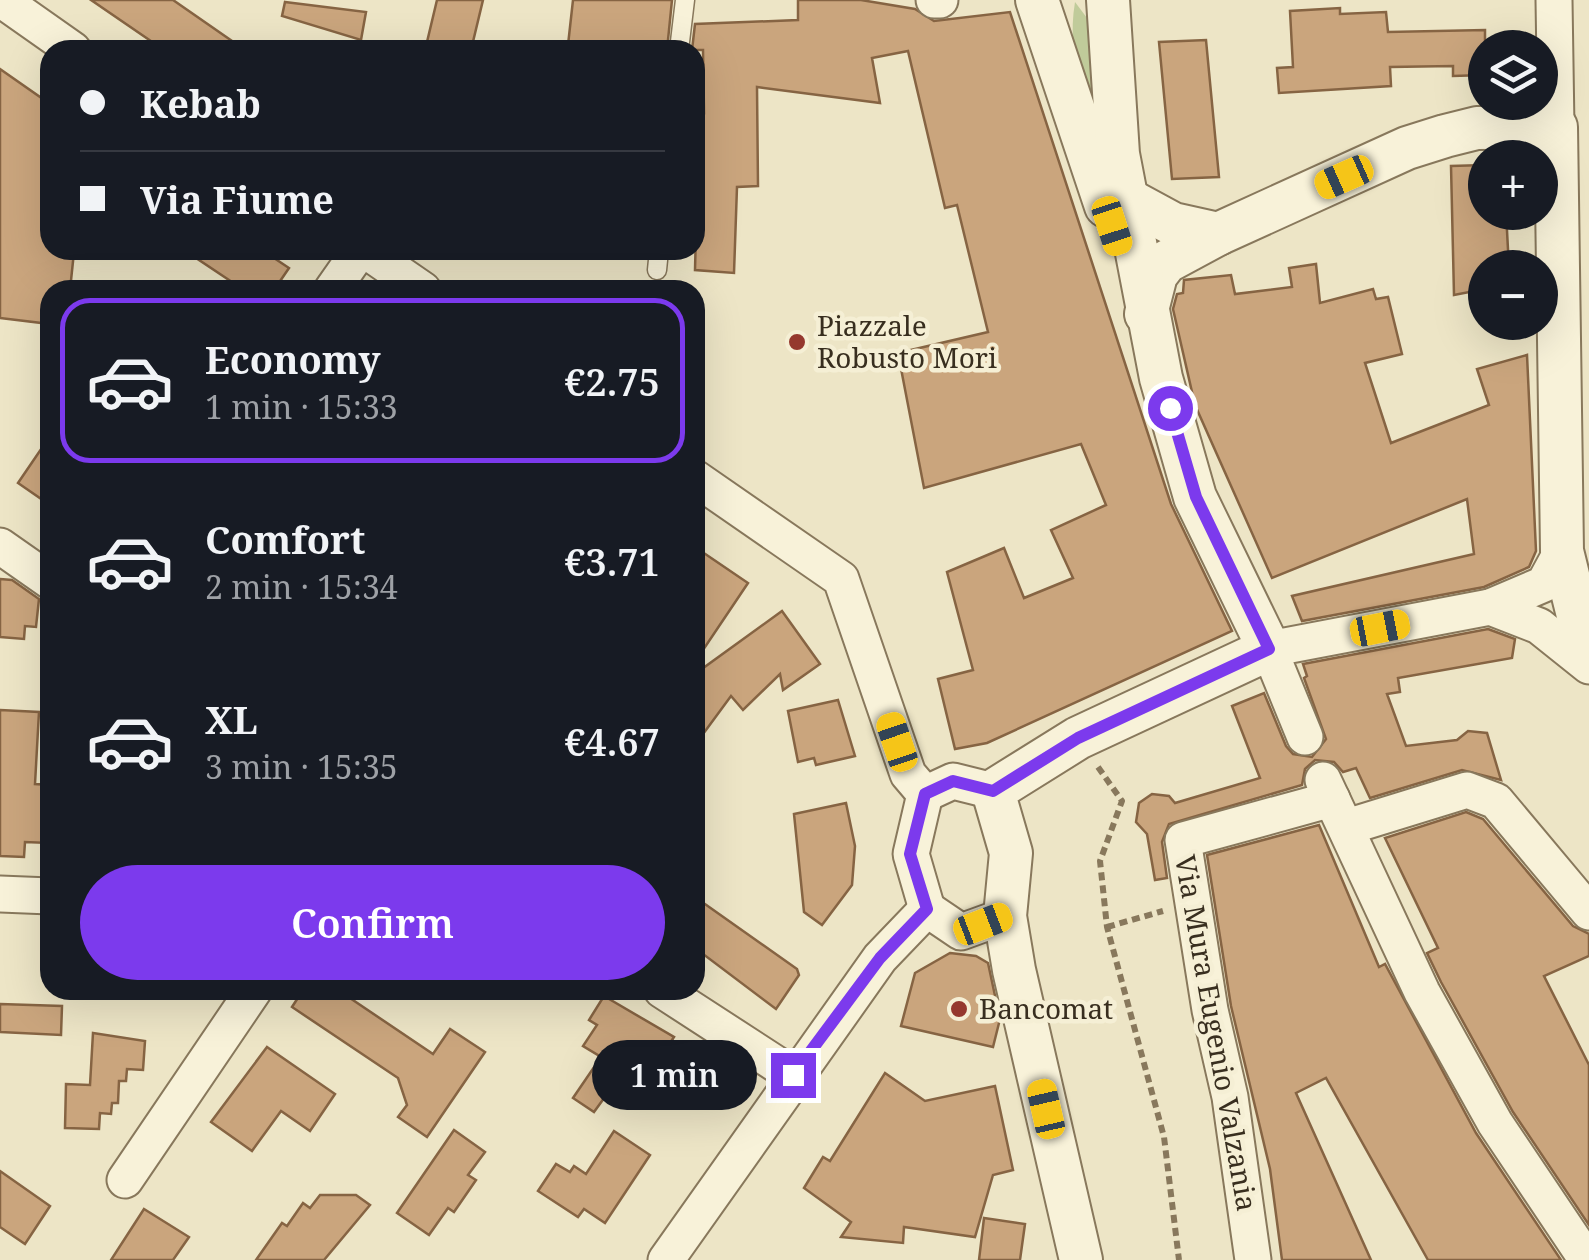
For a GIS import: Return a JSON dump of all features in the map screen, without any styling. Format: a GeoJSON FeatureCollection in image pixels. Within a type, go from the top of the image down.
{"type":"FeatureCollection","features":[{"type":"Feature","properties":{"kind":"street"},"geometry":{"type":"LineString","coordinates":[[2,0],[59,40]]}},
{"type":"Feature","properties":{"kind":"street"},"geometry":{"type":"LineString","coordinates":[[1554,0],[1562,551],[1589,663]]}},
{"type":"Feature","properties":{"kind":"street"},"geometry":{"type":"LineString","coordinates":[[1107,2],[1125,198],[1146,315]]}},
{"type":"Feature","properties":{"kind":"street"},"geometry":{"type":"LineString","coordinates":[[1044,7],[1146,315],[1196,497],[1269,649],[1305,737]]}},
{"type":"Feature","properties":{"kind":"street"},"geometry":{"type":"LineString","coordinates":[[1146,315],[1156,275],[1166,262],[1218,234],[1407,148],[1477,128],[1556,127]]}},
{"type":"Feature","properties":{"kind":"street"},"geometry":{"type":"LineString","coordinates":[[1125,198],[1173,224],[1218,234]]}},
{"type":"Feature","properties":{"kind":"street"},"geometry":{"type":"LineString","coordinates":[[377,260],[407,280]]}},
{"type":"Feature","properties":{"kind":"street"},"geometry":{"type":"LineString","coordinates":[[705,485],[841,580],[908,774],[925,794]]}},
{"type":"Feature","properties":{"kind":"street"},"geometry":{"type":"LineString","coordinates":[[0,546],[40,574]]}},
{"type":"Feature","properties":{"kind":"street"},"geometry":{"type":"LineString","coordinates":[[925,794],[953,781],[993,791],[1078,738],[1269,649],[1490,607],[1544,584],[1562,551]]}},
{"type":"Feature","properties":{"kind":"street"},"geometry":{"type":"LineString","coordinates":[[1490,607],[1539,626],[1589,663]]}},
{"type":"Feature","properties":{"kind":"street"},"geometry":{"type":"LineString","coordinates":[[1587,1260],[1495,1123],[1422,992],[1334,802],[1467,790],[1496,801],[1589,912]]}},
{"type":"Feature","properties":{"kind":"street"},"geometry":{"type":"LineString","coordinates":[[993,791],[1011,853],[1005,916],[1081,1260]]}},
{"type":"Feature","properties":{"kind":"street"},"geometry":{"type":"LineString","coordinates":[[925,794],[910,854],[927,909],[960,932],[1005,916]]}},
{"type":"Feature","properties":{"kind":"street","name":"Via Mura Eugenio Valzania"},"geometry":{"type":"LineString","coordinates":[[1254,1260],[1230,1097],[1210,1010],[1183,840],[1334,802]]}},
{"type":"Feature","properties":{"kind":"street"},"geometry":{"type":"LineString","coordinates":[[0,894],[40,896]]}},
{"type":"Feature","properties":{"kind":"street"},"geometry":{"type":"LineString","coordinates":[[666,1260],[793,1075],[880,958],[927,909]]}},
{"type":"Feature","properties":{"kind":"street"},"geometry":{"type":"LineString","coordinates":[[125,1180],[247,1000]]}},
{"type":"Feature","properties":{"kind":"street"},"geometry":{"type":"LineString","coordinates":[[677,1000],[793,1075]]}},
{"type":"Feature","properties":{"kind":"lane"},"geometry":{"type":"LineString","coordinates":[[680,40],[684,0]]}},
{"type":"Feature","properties":{"kind":"lane"},"geometry":{"type":"LineString","coordinates":[[657,270],[658,260]]}},
{"type":"Feature","properties":{"kind":"path"},"geometry":{"type":"LineString","coordinates":[[1078,738],[1122,801],[1100,861],[1107,927],[1164,1137],[1179,1260]]}},
{"type":"Feature","properties":{"kind":"path"},"geometry":{"type":"LineString","coordinates":[[1107,927],[1163,911]]}},
{"type":"Feature","properties":{"kind":"green space"},"geometry":{"type":"Polygon","coordinates":[[[1075,2],[1090,22],[1110,164],[1076,65],[1075,2]]]}},
{"type":"Feature","properties":{"kind":"building"},"geometry":{"type":"Polygon","coordinates":[[[91,0],[173,0],[231,40],[149,40],[91,0]]]}},
{"type":"Feature","properties":{"kind":"building"},"geometry":{"type":"Polygon","coordinates":[[[437,0],[483,0],[473,40],[427,40],[437,0]]]}},
{"type":"Feature","properties":{"kind":"building"},"geometry":{"type":"Polygon","coordinates":[[[573,0],[672,0],[668,40],[569,40],[573,0]]]}},
{"type":"Feature","properties":{"kind":"building"},"geometry":{"type":"Polygon","coordinates":[[[798,0],[861,0],[915,9],[934,21],[1010,12],[1171,504],[1232,631],[987,743],[955,749],[938,679],[973,670],[947,572],[1004,548],[1024,598],[1073,578],[1051,530],[1106,505],[1081,444],[924,488],[898,353],[988,332],[957,205],[945,208],[908,51],[872,58],[880,103],[757,87],[758,186],[737,187],[734,273],[695,270],[695,260],[705,260],[705,40],[693,40],[695,24],[798,20],[798,0]]]}},
{"type":"Feature","properties":{"kind":"building"},"geometry":{"type":"Polygon","coordinates":[[[285,2],[366,12],[361,40],[282,16],[285,2]]]}},
{"type":"Feature","properties":{"kind":"building"},"geometry":{"type":"Polygon","coordinates":[[[1340,8],[1340,14],[1386,12],[1388,32],[1468,30],[1468,76],[1453,76],[1453,66],[1390,67],[1391,86],[1279,93],[1277,68],[1293,67],[1290,11],[1340,8]]]}},
{"type":"Feature","properties":{"kind":"building"},"geometry":{"type":"Polygon","coordinates":[[[1206,40],[1219,177],[1172,179],[1159,42],[1206,40]]]}},
{"type":"Feature","properties":{"kind":"building"},"geometry":{"type":"Polygon","coordinates":[[[0,69],[40,97],[40,260],[73,260],[71,280],[40,280],[40,323],[0,318],[0,69]]]}},
{"type":"Feature","properties":{"kind":"building"},"geometry":{"type":"Polygon","coordinates":[[[1451,166],[1468,166],[1468,230],[1507,230],[1508,250],[1468,250],[1468,292],[1454,295],[1451,166]]]}},
{"type":"Feature","properties":{"kind":"building"},"geometry":{"type":"Polygon","coordinates":[[[199,260],[277,260],[289,268],[281,280],[229,280],[199,260]]]}},
{"type":"Feature","properties":{"kind":"building"},"geometry":{"type":"Polygon","coordinates":[[[1316,264],[1320,303],[1373,289],[1376,299],[1388,297],[1402,354],[1365,363],[1391,443],[1489,405],[1477,369],[1527,355],[1536,551],[1529,567],[1484,587],[1302,621],[1292,596],[1474,554],[1467,499],[1272,578],[1195,405],[1173,309],[1177,294],[1183,293],[1184,280],[1231,275],[1235,294],[1292,287],[1289,268],[1316,264]]]}},
{"type":"Feature","properties":{"kind":"building"},"geometry":{"type":"Polygon","coordinates":[[[40,451],[40,498],[18,483],[40,451]]]}},
{"type":"Feature","properties":{"kind":"building"},"geometry":{"type":"Polygon","coordinates":[[[705,554],[748,583],[705,647],[705,554]]]}},
{"type":"Feature","properties":{"kind":"building"},"geometry":{"type":"Polygon","coordinates":[[[0,579],[12,580],[39,599],[36,627],[25,626],[24,639],[0,637],[0,579]]]}},
{"type":"Feature","properties":{"kind":"building"},"geometry":{"type":"Polygon","coordinates":[[[782,611],[820,664],[783,690],[780,674],[743,710],[731,696],[705,731],[705,667],[782,611]]]}},
{"type":"Feature","properties":{"kind":"building"},"geometry":{"type":"Polygon","coordinates":[[[1488,629],[1515,639],[1512,658],[1398,678],[1400,692],[1387,694],[1406,746],[1457,740],[1468,731],[1487,733],[1501,780],[1462,770],[1370,798],[1356,768],[1343,772],[1334,762],[1315,760],[1305,769],[1302,785],[1169,824],[1162,842],[1167,878],[1155,880],[1147,834],[1136,822],[1139,803],[1152,794],[1169,796],[1175,803],[1260,778],[1232,706],[1264,693],[1286,746],[1293,754],[1312,757],[1326,739],[1304,678],[1307,676],[1303,664],[1488,629]]]}},
{"type":"Feature","properties":{"kind":"building"},"geometry":{"type":"Polygon","coordinates":[[[838,700],[855,756],[816,765],[814,758],[798,762],[788,711],[838,700]]]}},
{"type":"Feature","properties":{"kind":"building"},"geometry":{"type":"Polygon","coordinates":[[[0,710],[39,712],[35,784],[40,784],[40,843],[25,842],[24,857],[0,856],[0,710]]]}},
{"type":"Feature","properties":{"kind":"building"},"geometry":{"type":"Polygon","coordinates":[[[846,803],[855,846],[852,885],[822,925],[804,912],[794,814],[846,803]]]}},
{"type":"Feature","properties":{"kind":"building"},"geometry":{"type":"Polygon","coordinates":[[[1466,812],[1483,819],[1573,926],[1589,934],[1589,956],[1544,976],[1589,1065],[1589,1225],[1513,1112],[1441,982],[1427,953],[1438,948],[1385,838],[1466,812]]]}},
{"type":"Feature","properties":{"kind":"building"},"geometry":{"type":"Polygon","coordinates":[[[1319,825],[1379,967],[1385,964],[1476,1133],[1561,1260],[1428,1260],[1326,1078],[1296,1093],[1371,1260],[1282,1260],[1270,1169],[1231,1006],[1207,855],[1319,825]]]}},
{"type":"Feature","properties":{"kind":"building"},"geometry":{"type":"Polygon","coordinates":[[[705,904],[797,969],[799,975],[776,1009],[705,956],[705,904]]]}},
{"type":"Feature","properties":{"kind":"building"},"geometry":{"type":"Polygon","coordinates":[[[950,953],[976,956],[988,963],[1000,1019],[993,1047],[901,1026],[915,973],[950,953]]]}},
{"type":"Feature","properties":{"kind":"building"},"geometry":{"type":"Polygon","coordinates":[[[297,1000],[353,1000],[433,1054],[450,1029],[485,1052],[427,1137],[398,1117],[407,1105],[398,1078],[292,1007],[297,1000]]]}},
{"type":"Feature","properties":{"kind":"building"},"geometry":{"type":"Polygon","coordinates":[[[602,1000],[611,1000],[674,1037],[672,1040],[712,1067],[697,1090],[689,1086],[679,1101],[623,1072],[594,1112],[573,1098],[601,1057],[583,1046],[597,1025],[589,1020],[602,1000]]]}},
{"type":"Feature","properties":{"kind":"building"},"geometry":{"type":"Polygon","coordinates":[[[0,1004],[62,1006],[61,1035],[0,1032],[0,1004]]]}},
{"type":"Feature","properties":{"kind":"building"},"geometry":{"type":"Polygon","coordinates":[[[93,1033],[145,1041],[143,1070],[127,1069],[126,1081],[119,1081],[118,1103],[112,1103],[111,1114],[100,1113],[99,1129],[65,1128],[66,1084],[90,1085],[93,1033]]]}},
{"type":"Feature","properties":{"kind":"building"},"geometry":{"type":"Polygon","coordinates":[[[267,1047],[335,1094],[310,1131],[281,1111],[252,1151],[211,1122],[267,1047]]]}},
{"type":"Feature","properties":{"kind":"building"},"geometry":{"type":"Polygon","coordinates":[[[885,1073],[925,1101],[995,1086],[1013,1170],[993,1175],[975,1237],[904,1227],[903,1243],[841,1237],[851,1222],[804,1188],[823,1157],[830,1161],[885,1073]]]}},
{"type":"Feature","properties":{"kind":"building"},"geometry":{"type":"Polygon","coordinates":[[[454,1130],[485,1152],[468,1175],[476,1180],[454,1212],[448,1208],[429,1235],[397,1213],[454,1130]]]}},
{"type":"Feature","properties":{"kind":"building"},"geometry":{"type":"Polygon","coordinates":[[[614,1131],[650,1155],[605,1223],[584,1209],[578,1217],[538,1191],[556,1164],[570,1172],[574,1166],[586,1174],[614,1131]]]}},
{"type":"Feature","properties":{"kind":"building"},"geometry":{"type":"Polygon","coordinates":[[[0,1171],[50,1206],[25,1244],[0,1227],[0,1171]]]}},
{"type":"Feature","properties":{"kind":"building"},"geometry":{"type":"Polygon","coordinates":[[[320,1195],[356,1195],[370,1205],[324,1260],[256,1260],[282,1223],[287,1226],[303,1203],[310,1208],[320,1195]]]}},
{"type":"Feature","properties":{"kind":"building"},"geometry":{"type":"Polygon","coordinates":[[[144,1209],[189,1237],[173,1260],[111,1260],[144,1209]]]}},
{"type":"Feature","properties":{"kind":"building"},"geometry":{"type":"Polygon","coordinates":[[[984,1218],[1025,1224],[1020,1260],[979,1260],[984,1218]]]}},
{"type":"Feature","properties":{"kind":"place","name":"Piazzale Robusto Mori"},"geometry":{"type":"Point","coordinates":[797,342]}},
{"type":"Feature","properties":{"kind":"place","name":"Bancomat"},"geometry":{"type":"Point","coordinates":[959,1009]}},
{"type":"Feature","properties":{"kind":"route"},"geometry":{"type":"LineString","coordinates":[[793,1075],[880,958],[927,909],[910,854],[925,794],[953,781],[993,791],[1078,738],[1269,649],[1196,497],[1170,408]]}}]}
